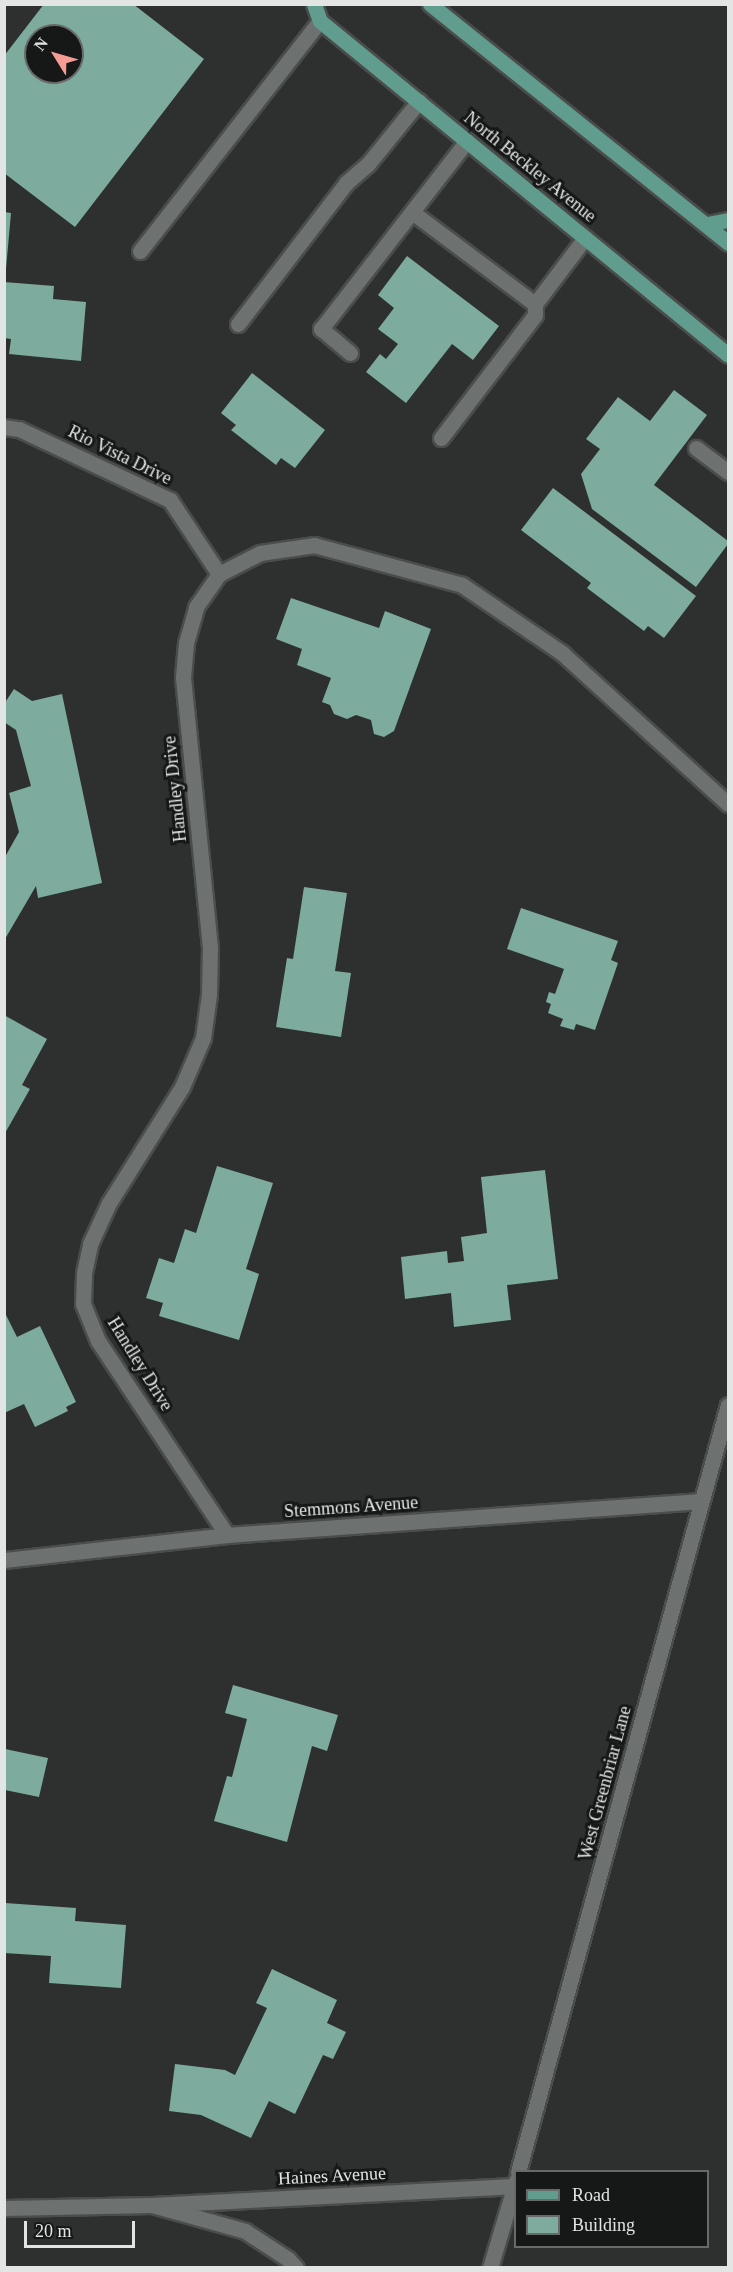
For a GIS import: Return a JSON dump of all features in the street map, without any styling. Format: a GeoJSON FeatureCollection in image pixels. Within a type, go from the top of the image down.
{"type":"FeatureCollection","features":[{"type":"Feature","properties":{"kind":"main road"},"geometry":{"type":"LineString","coordinates":[[314,4],[320,21]]}},
{"type":"Feature","properties":{"kind":"main road"},"geometry":{"type":"LineString","coordinates":[[430,4],[729,243]]}},
{"type":"Feature","properties":{"kind":"main road","name":"North Beckley Avenue"},"geometry":{"type":"LineString","coordinates":[[320,21],[729,356]]}},
{"type":"Feature","properties":{"kind":"main road"},"geometry":{"type":"LineString","coordinates":[[707,224],[729,220]]}},
{"type":"Feature","properties":{"kind":"street"},"geometry":{"type":"LineString","coordinates":[[140,251],[320,21]]}},
{"type":"Feature","properties":{"kind":"street"},"geometry":{"type":"LineString","coordinates":[[238,324],[346,183],[368,164],[419,101]]}},
{"type":"Feature","properties":{"kind":"street"},"geometry":{"type":"LineString","coordinates":[[350,353],[321,329],[467,141]]}},
{"type":"Feature","properties":{"kind":"street"},"geometry":{"type":"LineString","coordinates":[[412,212],[536,304]]}},
{"type":"Feature","properties":{"kind":"street"},"geometry":{"type":"LineString","coordinates":[[441,438],[535,315],[536,304],[585,238]]}},
{"type":"Feature","properties":{"kind":"street","name":"Rio Vista Drive"},"geometry":{"type":"LineString","coordinates":[[4,427],[19,429],[170,500],[219,574]]}},
{"type":"Feature","properties":{"kind":"street"},"geometry":{"type":"LineString","coordinates":[[696,448],[729,472]]}},
{"type":"Feature","properties":{"kind":"street","name":"Handley Drive"},"geometry":{"type":"LineString","coordinates":[[227,1535],[98,1341],[83,1304],[84,1273],[90,1244],[109,1203],[182,1087],[203,1038],[209,994],[210,948],[183,677],[186,643],[196,607],[219,574],[260,553],[314,545],[462,585],[562,653],[729,804]]}},
{"type":"Feature","properties":{"kind":"street","name":"West Greenbriar Lane"},"geometry":{"type":"LineString","coordinates":[[519,2170],[729,1405]]}},
{"type":"Feature","properties":{"kind":"street","name":"Stemmons Avenue"},"geometry":{"type":"LineString","coordinates":[[4,1560],[227,1535],[701,1501]]}},
{"type":"Feature","properties":{"kind":"street","name":"Haines Avenue"},"geometry":{"type":"LineString","coordinates":[[4,2208],[152,2205],[514,2180]]}},
{"type":"Feature","properties":{"kind":"street","name":"West Greenbriar Lane"},"geometry":{"type":"LineString","coordinates":[[490,2268],[514,2187]]}},
{"type":"Feature","properties":{"kind":"street","name":"Haines Avenue"},"geometry":{"type":"LineString","coordinates":[[152,2205],[245,2231],[288,2259],[296,2268]]}},
{"type":"Feature","properties":{"kind":"building"},"geometry":{"type":"Polygon","coordinates":[[[44,4],[133,4],[204,59],[75,227],[4,173],[4,56],[24,30],[24,84],[84,84],[84,24],[29,24],[44,4]]]}},
{"type":"Feature","properties":{"kind":"building"},"geometry":{"type":"Polygon","coordinates":[[[4,212],[11,213],[6,269],[4,269],[4,212]]]}},
{"type":"Feature","properties":{"kind":"building"},"geometry":{"type":"Polygon","coordinates":[[[407,256],[499,326],[473,360],[452,344],[406,403],[366,372],[380,354],[386,359],[398,344],[378,329],[394,308],[378,295],[407,256]]]}},
{"type":"Feature","properties":{"kind":"building"},"geometry":{"type":"Polygon","coordinates":[[[4,282],[54,286],[53,299],[86,302],[81,361],[9,354],[11,339],[4,338],[4,282]]]}},
{"type":"Feature","properties":{"kind":"building"},"geometry":{"type":"Polygon","coordinates":[[[252,373],[325,430],[295,468],[281,458],[276,465],[231,430],[236,425],[221,413],[252,373]]]}},
{"type":"Feature","properties":{"kind":"building"},"geometry":{"type":"Polygon","coordinates":[[[674,390],[707,415],[654,485],[728,541],[696,587],[592,509],[581,474],[600,449],[586,439],[618,397],[650,421],[674,390]]]}},
{"type":"Feature","properties":{"kind":"building"},"geometry":{"type":"Polygon","coordinates":[[[553,488],[696,596],[664,638],[648,626],[644,631],[587,588],[591,583],[521,530],[553,488]]]}},
{"type":"Feature","properties":{"kind":"building"},"geometry":{"type":"Polygon","coordinates":[[[291,598],[379,628],[385,611],[431,629],[394,731],[384,737],[374,734],[371,720],[356,715],[347,719],[334,714],[330,705],[322,702],[331,678],[297,665],[302,649],[276,639],[291,598]]]}},
{"type":"Feature","properties":{"kind":"building"},"geometry":{"type":"Polygon","coordinates":[[[14,689],[32,701],[62,694],[102,883],[38,898],[36,886],[5,939],[5,857],[19,832],[9,793],[31,786],[16,730],[4,722],[4,704],[14,689]]]}},
{"type":"Feature","properties":{"kind":"building"},"geometry":{"type":"Polygon","coordinates":[[[304,887],[347,893],[335,971],[351,973],[341,1037],[276,1027],[287,958],[293,959],[304,887]]]}},
{"type":"Feature","properties":{"kind":"building"},"geometry":{"type":"Polygon","coordinates":[[[521,908],[618,941],[611,960],[618,963],[595,1030],[576,1024],[574,1030],[560,1026],[563,1019],[548,1013],[551,1004],[546,1002],[549,992],[555,994],[564,969],[507,949],[521,908]]]}},
{"type":"Feature","properties":{"kind":"building"},"geometry":{"type":"Polygon","coordinates":[[[4,1015],[47,1039],[22,1085],[30,1089],[4,1135],[4,1015]]]}},
{"type":"Feature","properties":{"kind":"building"},"geometry":{"type":"Polygon","coordinates":[[[217,1166],[273,1183],[246,1269],[259,1274],[239,1340],[159,1316],[163,1303],[146,1298],[159,1258],[174,1263],[185,1229],[196,1233],[217,1166]]]}},
{"type":"Feature","properties":{"kind":"building"},"geometry":{"type":"Polygon","coordinates":[[[545,1170],[558,1279],[507,1285],[511,1320],[454,1327],[451,1293],[405,1299],[401,1257],[447,1251],[448,1263],[464,1261],[461,1237],[487,1233],[481,1177],[545,1170]]]}},
{"type":"Feature","properties":{"kind":"building"},"geometry":{"type":"Polygon","coordinates":[[[4,1311],[17,1337],[40,1326],[76,1402],[66,1407],[68,1411],[35,1427],[24,1404],[4,1413],[4,1311]]]}},
{"type":"Feature","properties":{"kind":"building"},"geometry":{"type":"Polygon","coordinates":[[[233,1685],[338,1715],[327,1751],[312,1746],[287,1842],[214,1821],[227,1776],[232,1777],[247,1719],[225,1713],[233,1685]]]}},
{"type":"Feature","properties":{"kind":"building"},"geometry":{"type":"Polygon","coordinates":[[[5,1749],[48,1758],[39,1797],[5,1790],[5,1749]]]}},
{"type":"Feature","properties":{"kind":"building"},"geometry":{"type":"Polygon","coordinates":[[[5,1903],[76,1908],[75,1921],[126,1925],[121,1988],[49,1983],[51,1956],[4,1953],[5,1903]]]}},
{"type":"Feature","properties":{"kind":"building"},"geometry":{"type":"Polygon","coordinates":[[[272,1969],[337,2000],[327,2023],[346,2032],[333,2059],[323,2055],[295,2114],[269,2101],[251,2138],[201,2115],[169,2111],[175,2064],[225,2070],[235,2075],[267,2008],[256,2003],[272,1969]]]}}]}
